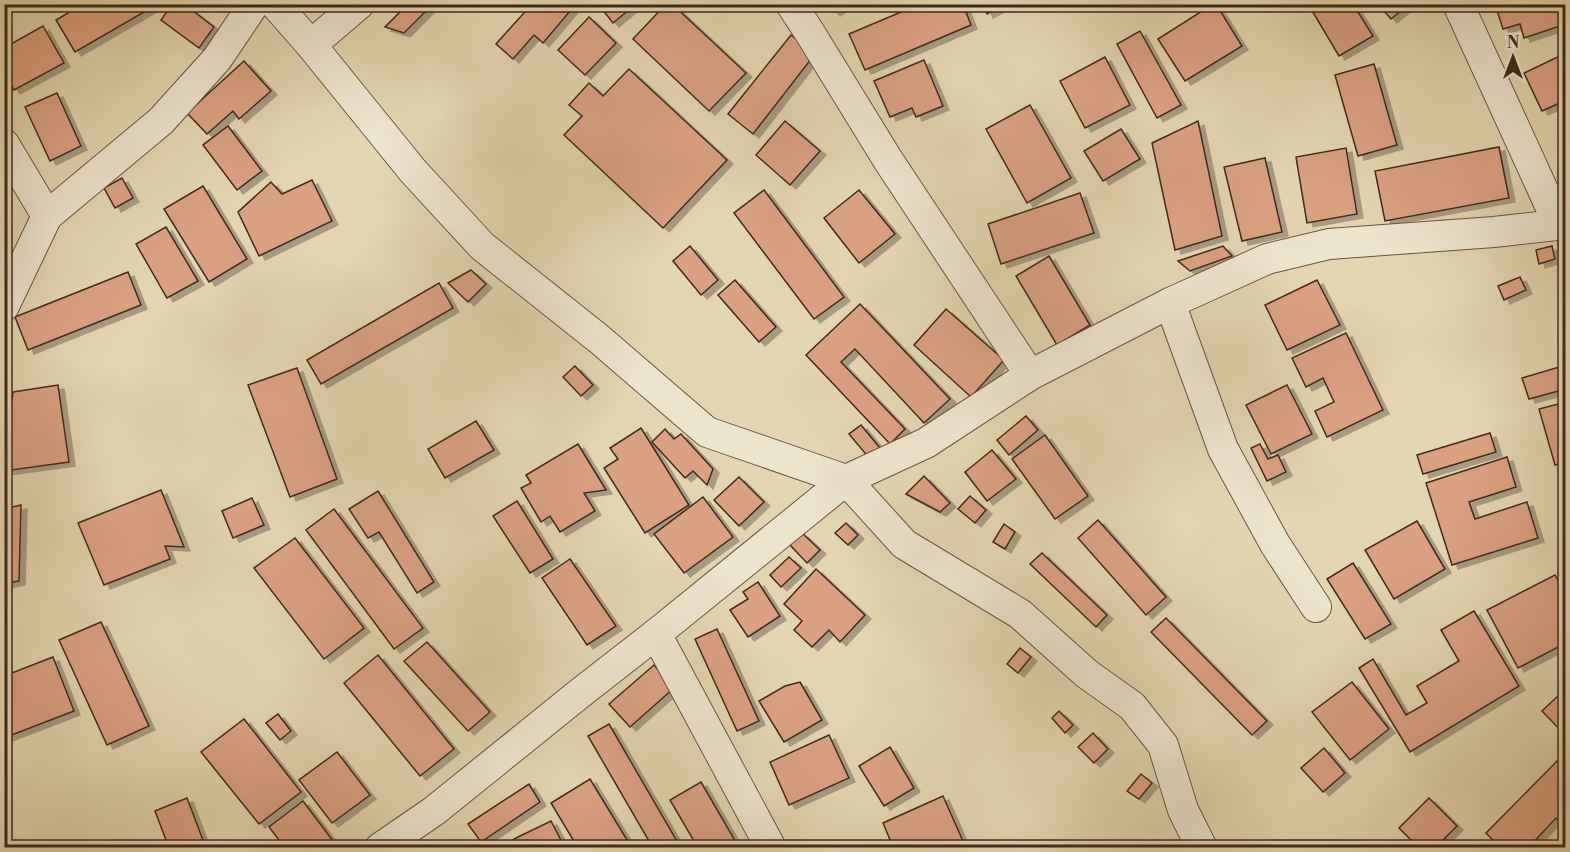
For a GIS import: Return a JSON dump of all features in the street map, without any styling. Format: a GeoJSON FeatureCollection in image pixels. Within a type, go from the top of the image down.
{"type":"FeatureCollection","features":[{"type":"Feature","properties":{"kind":"street"},"geometry":{"type":"LineString","coordinates":[[4,306],[46,216],[161,122],[217,59],[254,4]]}},
{"type":"Feature","properties":{"kind":"street"},"geometry":{"type":"LineString","coordinates":[[275,4],[413,171],[482,246],[599,339],[706,432],[846,480],[904,544],[1020,614],[1087,674],[1132,706],[1163,745],[1183,810],[1202,848]]}},
{"type":"Feature","properties":{"kind":"street"},"geometry":{"type":"LineString","coordinates":[[311,45],[359,4]]}},
{"type":"Feature","properties":{"kind":"street"},"geometry":{"type":"LineString","coordinates":[[791,4],[888,160],[1030,375]]}},
{"type":"Feature","properties":{"kind":"street"},"geometry":{"type":"LineString","coordinates":[[380,848],[434,811],[846,480],[926,443],[1030,375],[1170,303],[1267,259],[1329,244],[1494,232],[1562,224],[1458,4]]}},
{"type":"Feature","properties":{"kind":"street"},"geometry":{"type":"LineString","coordinates":[[4,144],[46,216]]}},
{"type":"Feature","properties":{"kind":"street"},"geometry":{"type":"LineString","coordinates":[[1170,303],[1223,449],[1275,544],[1316,607]]}},
{"type":"Feature","properties":{"kind":"street"},"geometry":{"type":"LineString","coordinates":[[656,634],[771,848]]}},
{"type":"Feature","properties":{"kind":"building"},"geometry":{"type":"Polygon","coordinates":[[[83,4],[158,4],[75,52],[56,20],[83,4]]]}},
{"type":"Feature","properties":{"kind":"building"},"geometry":{"type":"Polygon","coordinates":[[[172,4],[184,4],[214,27],[199,48],[161,20],[172,4]]]}},
{"type":"Feature","properties":{"kind":"building"},"geometry":{"type":"Polygon","coordinates":[[[408,4],[433,4],[404,33],[385,27],[408,4]]]}},
{"type":"Feature","properties":{"kind":"building"},"geometry":{"type":"Polygon","coordinates":[[[532,4],[576,4],[543,43],[534,35],[513,59],[496,44],[532,4]]]}},
{"type":"Feature","properties":{"kind":"building"},"geometry":{"type":"Polygon","coordinates":[[[598,4],[636,4],[613,23],[598,4]]]}},
{"type":"Feature","properties":{"kind":"building"},"geometry":{"type":"Polygon","coordinates":[[[666,4],[672,4],[746,73],[709,111],[633,39],[666,4]]]}},
{"type":"Feature","properties":{"kind":"building"},"geometry":{"type":"Polygon","coordinates":[[[827,4],[847,4],[834,12],[827,4]]]}},
{"type":"Feature","properties":{"kind":"building"},"geometry":{"type":"Polygon","coordinates":[[[920,4],[963,4],[971,25],[865,70],[849,34],[920,4]]]}},
{"type":"Feature","properties":{"kind":"building"},"geometry":{"type":"Polygon","coordinates":[[[983,4],[1006,4],[987,14],[983,4]]]}},
{"type":"Feature","properties":{"kind":"building"},"geometry":{"type":"Polygon","coordinates":[[[1216,4],[1242,46],[1185,81],[1158,39],[1216,4]]]}},
{"type":"Feature","properties":{"kind":"building"},"geometry":{"type":"Polygon","coordinates":[[[1308,4],[1353,4],[1373,36],[1339,56],[1308,4]]]}},
{"type":"Feature","properties":{"kind":"building"},"geometry":{"type":"Polygon","coordinates":[[[1378,4],[1409,4],[1391,19],[1378,4]]]}},
{"type":"Feature","properties":{"kind":"building"},"geometry":{"type":"Polygon","coordinates":[[[1495,4],[1566,4],[1566,24],[1524,38],[1520,24],[1503,29],[1495,4]]]}},
{"type":"Feature","properties":{"kind":"building"},"geometry":{"type":"Polygon","coordinates":[[[589,17],[616,43],[585,75],[558,50],[589,17]]]}},
{"type":"Feature","properties":{"kind":"building"},"geometry":{"type":"Polygon","coordinates":[[[43,26],[64,63],[14,90],[4,73],[4,48],[43,26]]]}},
{"type":"Feature","properties":{"kind":"building"},"geometry":{"type":"Polygon","coordinates":[[[1140,31],[1181,105],[1157,118],[1117,44],[1140,31]]]}},
{"type":"Feature","properties":{"kind":"building"},"geometry":{"type":"Polygon","coordinates":[[[791,35],[815,54],[753,134],[728,114],[791,35]]]}},
{"type":"Feature","properties":{"kind":"building"},"geometry":{"type":"Polygon","coordinates":[[[1566,53],[1566,110],[1562,102],[1542,111],[1524,73],[1566,53]]]}},
{"type":"Feature","properties":{"kind":"building"},"geometry":{"type":"Polygon","coordinates":[[[1105,57],[1130,105],[1085,128],[1060,81],[1105,57]]]}},
{"type":"Feature","properties":{"kind":"building"},"geometry":{"type":"Polygon","coordinates":[[[924,60],[943,106],[916,117],[912,108],[890,117],[874,81],[924,60]]]}},
{"type":"Feature","properties":{"kind":"building"},"geometry":{"type":"Polygon","coordinates":[[[244,61],[271,91],[239,119],[233,111],[207,134],[187,113],[244,61]]]}},
{"type":"Feature","properties":{"kind":"building"},"geometry":{"type":"Polygon","coordinates":[[[1374,64],[1397,145],[1358,156],[1335,75],[1374,64]]]}},
{"type":"Feature","properties":{"kind":"building"},"geometry":{"type":"Polygon","coordinates":[[[629,69],[727,160],[663,228],[564,135],[582,116],[569,105],[589,83],[603,96],[629,69]]]}},
{"type":"Feature","properties":{"kind":"building"},"geometry":{"type":"Polygon","coordinates":[[[57,93],[81,146],[50,161],[25,107],[57,93]]]}},
{"type":"Feature","properties":{"kind":"building"},"geometry":{"type":"Polygon","coordinates":[[[1030,105],[1071,178],[1027,203],[986,129],[1030,105]]]}},
{"type":"Feature","properties":{"kind":"building"},"geometry":{"type":"Polygon","coordinates":[[[785,121],[820,151],[790,185],[756,155],[785,121]]]}},
{"type":"Feature","properties":{"kind":"building"},"geometry":{"type":"Polygon","coordinates":[[[1198,121],[1222,236],[1175,250],[1152,143],[1198,121]]]}},
{"type":"Feature","properties":{"kind":"building"},"geometry":{"type":"Polygon","coordinates":[[[228,126],[262,171],[237,190],[203,145],[228,126]]]}},
{"type":"Feature","properties":{"kind":"building"},"geometry":{"type":"Polygon","coordinates":[[[1121,129],[1140,159],[1103,181],[1084,151],[1121,129]]]}},
{"type":"Feature","properties":{"kind":"building"},"geometry":{"type":"Polygon","coordinates":[[[1499,147],[1509,198],[1385,221],[1375,171],[1499,147]]]}},
{"type":"Feature","properties":{"kind":"building"},"geometry":{"type":"Polygon","coordinates":[[[1346,148],[1357,214],[1307,223],[1296,157],[1346,148]]]}},
{"type":"Feature","properties":{"kind":"building"},"geometry":{"type":"Polygon","coordinates":[[[1265,158],[1282,232],[1242,241],[1224,167],[1265,158]]]}},
{"type":"Feature","properties":{"kind":"building"},"geometry":{"type":"Polygon","coordinates":[[[122,178],[133,198],[115,208],[104,188],[122,178]]]}},
{"type":"Feature","properties":{"kind":"building"},"geometry":{"type":"Polygon","coordinates":[[[312,180],[332,221],[259,256],[238,212],[271,182],[282,194],[312,180]]]}},
{"type":"Feature","properties":{"kind":"building"},"geometry":{"type":"Polygon","coordinates":[[[203,186],[247,259],[209,282],[164,209],[203,186]]]}},
{"type":"Feature","properties":{"kind":"building"},"geometry":{"type":"Polygon","coordinates":[[[764,190],[844,297],[814,319],[734,213],[764,190]]]}},
{"type":"Feature","properties":{"kind":"building"},"geometry":{"type":"Polygon","coordinates":[[[859,190],[895,234],[859,263],[824,218],[859,190]]]}},
{"type":"Feature","properties":{"kind":"building"},"geometry":{"type":"Polygon","coordinates":[[[1080,193],[1094,233],[1001,264],[988,224],[1080,193]]]}},
{"type":"Feature","properties":{"kind":"building"},"geometry":{"type":"Polygon","coordinates":[[[166,227],[198,281],[167,298],[136,244],[166,227]]]}},
{"type":"Feature","properties":{"kind":"building"},"geometry":{"type":"Polygon","coordinates":[[[1566,241],[1566,264],[1558,244],[1566,241]]]}},
{"type":"Feature","properties":{"kind":"building"},"geometry":{"type":"Polygon","coordinates":[[[690,246],[718,280],[701,295],[673,261],[690,246]]]}},
{"type":"Feature","properties":{"kind":"building"},"geometry":{"type":"Polygon","coordinates":[[[1223,246],[1232,256],[1190,271],[1178,261],[1223,246]]]}},
{"type":"Feature","properties":{"kind":"building"},"geometry":{"type":"Polygon","coordinates":[[[1552,246],[1555,259],[1539,264],[1536,250],[1552,246]]]}},
{"type":"Feature","properties":{"kind":"building"},"geometry":{"type":"Polygon","coordinates":[[[1049,256],[1090,325],[1057,345],[1016,276],[1049,256]]]}},
{"type":"Feature","properties":{"kind":"building"},"geometry":{"type":"Polygon","coordinates":[[[471,270],[486,284],[468,302],[448,283],[471,270]]]}},
{"type":"Feature","properties":{"kind":"building"},"geometry":{"type":"Polygon","coordinates":[[[128,272],[141,305],[28,350],[15,317],[128,272]]]}},
{"type":"Feature","properties":{"kind":"building"},"geometry":{"type":"Polygon","coordinates":[[[1520,277],[1526,290],[1504,300],[1498,286],[1520,277]]]}},
{"type":"Feature","properties":{"kind":"building"},"geometry":{"type":"Polygon","coordinates":[[[735,280],[776,327],[759,342],[718,295],[735,280]]]}},
{"type":"Feature","properties":{"kind":"building"},"geometry":{"type":"Polygon","coordinates":[[[1317,280],[1340,325],[1287,350],[1265,305],[1317,280]]]}},
{"type":"Feature","properties":{"kind":"building"},"geometry":{"type":"Polygon","coordinates":[[[439,283],[453,308],[321,384],[307,360],[439,283]]]}},
{"type":"Feature","properties":{"kind":"building"},"geometry":{"type":"Polygon","coordinates":[[[860,304],[950,399],[924,423],[855,349],[841,362],[905,429],[890,444],[806,355],[860,304]]]}},
{"type":"Feature","properties":{"kind":"building"},"geometry":{"type":"Polygon","coordinates":[[[946,309],[1004,360],[971,397],[914,345],[946,309]]]}},
{"type":"Feature","properties":{"kind":"building"},"geometry":{"type":"Polygon","coordinates":[[[1346,333],[1383,410],[1327,437],[1315,411],[1334,402],[1323,378],[1306,387],[1292,358],[1346,333]]]}},
{"type":"Feature","properties":{"kind":"building"},"geometry":{"type":"Polygon","coordinates":[[[1566,365],[1566,389],[1529,399],[1522,378],[1566,365]]]}},
{"type":"Feature","properties":{"kind":"building"},"geometry":{"type":"Polygon","coordinates":[[[575,366],[593,385],[581,396],[563,377],[575,366]]]}},
{"type":"Feature","properties":{"kind":"building"},"geometry":{"type":"Polygon","coordinates":[[[297,368],[337,479],[290,497],[248,385],[297,368]]]}},
{"type":"Feature","properties":{"kind":"building"},"geometry":{"type":"Polygon","coordinates":[[[58,385],[69,462],[4,471],[4,416],[9,415],[13,392],[58,385]]]}},
{"type":"Feature","properties":{"kind":"building"},"geometry":{"type":"Polygon","coordinates":[[[1287,385],[1312,434],[1271,454],[1246,405],[1287,385]]]}},
{"type":"Feature","properties":{"kind":"building"},"geometry":{"type":"Polygon","coordinates":[[[1566,402],[1566,462],[1555,465],[1539,409],[1566,402]]]}},
{"type":"Feature","properties":{"kind":"building"},"geometry":{"type":"Polygon","coordinates":[[[1026,416],[1038,430],[1009,455],[997,440],[1026,416]]]}},
{"type":"Feature","properties":{"kind":"building"},"geometry":{"type":"Polygon","coordinates":[[[476,421],[494,450],[445,478],[428,449],[476,421]]]}},
{"type":"Feature","properties":{"kind":"building"},"geometry":{"type":"Polygon","coordinates":[[[861,425],[880,448],[869,458],[849,434],[861,425]]]}},
{"type":"Feature","properties":{"kind":"building"},"geometry":{"type":"Polygon","coordinates":[[[641,428],[689,505],[645,533],[604,468],[618,459],[610,448],[641,428]]]}},
{"type":"Feature","properties":{"kind":"building"},"geometry":{"type":"Polygon","coordinates":[[[665,429],[674,439],[681,434],[713,469],[707,485],[693,471],[685,478],[652,442],[665,429]]]}},
{"type":"Feature","properties":{"kind":"building"},"geometry":{"type":"Polygon","coordinates":[[[1490,433],[1496,452],[1423,474],[1417,455],[1490,433]]]}},
{"type":"Feature","properties":{"kind":"building"},"geometry":{"type":"Polygon","coordinates":[[[1045,435],[1088,496],[1055,519],[1012,459],[1045,435]]]}},
{"type":"Feature","properties":{"kind":"building"},"geometry":{"type":"Polygon","coordinates":[[[578,444],[606,490],[584,493],[595,511],[560,532],[550,516],[541,522],[521,488],[531,483],[526,475],[578,444]]]}},
{"type":"Feature","properties":{"kind":"building"},"geometry":{"type":"Polygon","coordinates":[[[1260,444],[1268,459],[1278,455],[1286,472],[1267,481],[1251,448],[1260,444]]]}},
{"type":"Feature","properties":{"kind":"building"},"geometry":{"type":"Polygon","coordinates":[[[992,450],[1016,479],[987,501],[965,472],[992,450]]]}},
{"type":"Feature","properties":{"kind":"building"},"geometry":{"type":"Polygon","coordinates":[[[1507,457],[1516,487],[1469,502],[1475,519],[1527,502],[1538,538],[1452,565],[1426,483],[1507,457]]]}},
{"type":"Feature","properties":{"kind":"building"},"geometry":{"type":"Polygon","coordinates":[[[924,476],[950,503],[940,512],[906,494],[924,476]]]}},
{"type":"Feature","properties":{"kind":"building"},"geometry":{"type":"Polygon","coordinates":[[[739,477],[764,502],[739,526],[714,500],[739,477]]]}},
{"type":"Feature","properties":{"kind":"building"},"geometry":{"type":"Polygon","coordinates":[[[161,490],[184,547],[165,546],[170,559],[104,585],[78,523],[161,490]]]}},
{"type":"Feature","properties":{"kind":"building"},"geometry":{"type":"Polygon","coordinates":[[[378,491],[434,582],[417,593],[379,532],[368,538],[349,509],[378,491]]]}},
{"type":"Feature","properties":{"kind":"building"},"geometry":{"type":"Polygon","coordinates":[[[970,496],[986,510],[975,523],[958,509],[970,496]]]}},
{"type":"Feature","properties":{"kind":"building"},"geometry":{"type":"Polygon","coordinates":[[[703,497],[733,537],[684,573],[654,534],[703,497]]]}},
{"type":"Feature","properties":{"kind":"building"},"geometry":{"type":"Polygon","coordinates":[[[252,498],[264,525],[233,538],[222,511],[252,498]]]}},
{"type":"Feature","properties":{"kind":"building"},"geometry":{"type":"Polygon","coordinates":[[[517,501],[553,559],[530,573],[493,516],[517,501]]]}},
{"type":"Feature","properties":{"kind":"building"},"geometry":{"type":"Polygon","coordinates":[[[21,505],[19,581],[4,584],[4,509],[21,505]]]}},
{"type":"Feature","properties":{"kind":"building"},"geometry":{"type":"Polygon","coordinates":[[[334,509],[423,628],[394,649],[306,530],[334,509]]]}},
{"type":"Feature","properties":{"kind":"building"},"geometry":{"type":"Polygon","coordinates":[[[1098,520],[1166,597],[1146,615],[1078,538],[1098,520]]]}},
{"type":"Feature","properties":{"kind":"building"},"geometry":{"type":"Polygon","coordinates":[[[1417,521],[1445,569],[1394,599],[1365,550],[1417,521]]]}},
{"type":"Feature","properties":{"kind":"building"},"geometry":{"type":"Polygon","coordinates":[[[846,523],[858,535],[848,545],[835,533],[846,523]]]}},
{"type":"Feature","properties":{"kind":"building"},"geometry":{"type":"Polygon","coordinates":[[[1004,524],[1015,532],[1005,549],[993,542],[1004,524]]]}},
{"type":"Feature","properties":{"kind":"building"},"geometry":{"type":"Polygon","coordinates":[[[802,533],[820,550],[807,563],[790,545],[802,533]]]}},
{"type":"Feature","properties":{"kind":"building"},"geometry":{"type":"Polygon","coordinates":[[[295,538],[364,628],[324,659],[254,568],[295,538]]]}},
{"type":"Feature","properties":{"kind":"building"},"geometry":{"type":"Polygon","coordinates":[[[1042,553],[1107,615],[1096,627],[1030,564],[1042,553]]]}},
{"type":"Feature","properties":{"kind":"building"},"geometry":{"type":"Polygon","coordinates":[[[789,557],[801,568],[781,587],[770,575],[789,557]]]}},
{"type":"Feature","properties":{"kind":"building"},"geometry":{"type":"Polygon","coordinates":[[[570,559],[616,626],[587,645],[542,578],[570,559]]]}},
{"type":"Feature","properties":{"kind":"building"},"geometry":{"type":"Polygon","coordinates":[[[1353,563],[1391,624],[1365,639],[1327,579],[1353,563]]]}},
{"type":"Feature","properties":{"kind":"building"},"geometry":{"type":"Polygon","coordinates":[[[816,569],[865,615],[840,642],[829,630],[812,647],[794,630],[802,621],[784,604],[816,569]]]}},
{"type":"Feature","properties":{"kind":"building"},"geometry":{"type":"Polygon","coordinates":[[[1555,575],[1566,595],[1566,643],[1518,668],[1487,610],[1555,575]]]}},
{"type":"Feature","properties":{"kind":"building"},"geometry":{"type":"Polygon","coordinates":[[[758,582],[780,616],[748,637],[730,610],[748,599],[743,592],[758,582]]]}},
{"type":"Feature","properties":{"kind":"building"},"geometry":{"type":"Polygon","coordinates":[[[1474,611],[1519,686],[1410,752],[1359,668],[1373,659],[1406,715],[1427,703],[1417,686],[1459,661],[1441,630],[1474,611]]]}},
{"type":"Feature","properties":{"kind":"building"},"geometry":{"type":"Polygon","coordinates":[[[1166,618],[1267,721],[1252,735],[1151,632],[1166,618]]]}},
{"type":"Feature","properties":{"kind":"building"},"geometry":{"type":"Polygon","coordinates":[[[101,622],[149,726],[107,745],[59,640],[101,622]]]}},
{"type":"Feature","properties":{"kind":"building"},"geometry":{"type":"Polygon","coordinates":[[[717,629],[759,721],[737,731],[695,639],[717,629]]]}},
{"type":"Feature","properties":{"kind":"building"},"geometry":{"type":"Polygon","coordinates":[[[427,642],[490,712],[468,731],[404,661],[427,642]]]}},
{"type":"Feature","properties":{"kind":"building"},"geometry":{"type":"Polygon","coordinates":[[[1020,648],[1031,657],[1018,673],[1007,664],[1020,648]]]}},
{"type":"Feature","properties":{"kind":"building"},"geometry":{"type":"Polygon","coordinates":[[[378,655],[454,749],[420,776],[344,683],[378,655]]]}},
{"type":"Feature","properties":{"kind":"building"},"geometry":{"type":"Polygon","coordinates":[[[53,657],[74,711],[4,738],[4,676],[53,657]]]}},
{"type":"Feature","properties":{"kind":"building"},"geometry":{"type":"Polygon","coordinates":[[[654,665],[674,688],[630,727],[609,704],[654,665]]]}},
{"type":"Feature","properties":{"kind":"building"},"geometry":{"type":"Polygon","coordinates":[[[800,682],[822,720],[784,742],[759,701],[785,686],[800,682]]]}},
{"type":"Feature","properties":{"kind":"building"},"geometry":{"type":"Polygon","coordinates":[[[1352,682],[1389,729],[1350,760],[1312,712],[1352,682]]]}},
{"type":"Feature","properties":{"kind":"building"},"geometry":{"type":"Polygon","coordinates":[[[1561,693],[1566,699],[1566,736],[1542,711],[1561,693]]]}},
{"type":"Feature","properties":{"kind":"building"},"geometry":{"type":"Polygon","coordinates":[[[1059,711],[1073,725],[1065,733],[1052,718],[1059,711]]]}},
{"type":"Feature","properties":{"kind":"building"},"geometry":{"type":"Polygon","coordinates":[[[278,714],[291,731],[280,740],[266,723],[278,714]]]}},
{"type":"Feature","properties":{"kind":"building"},"geometry":{"type":"Polygon","coordinates":[[[244,719],[301,792],[259,824],[201,752],[244,719]]]}},
{"type":"Feature","properties":{"kind":"building"},"geometry":{"type":"Polygon","coordinates":[[[609,724],[681,848],[653,848],[588,736],[609,724]]]}},
{"type":"Feature","properties":{"kind":"building"},"geometry":{"type":"Polygon","coordinates":[[[1093,733],[1108,749],[1094,763],[1078,747],[1093,733]]]}},
{"type":"Feature","properties":{"kind":"building"},"geometry":{"type":"Polygon","coordinates":[[[829,735],[849,778],[789,805],[770,762],[829,735]]]}},
{"type":"Feature","properties":{"kind":"building"},"geometry":{"type":"Polygon","coordinates":[[[890,747],[914,788],[884,806],[859,766],[890,747]]]}},
{"type":"Feature","properties":{"kind":"building"},"geometry":{"type":"Polygon","coordinates":[[[1324,748],[1345,773],[1323,792],[1301,768],[1324,748]]]}},
{"type":"Feature","properties":{"kind":"building"},"geometry":{"type":"Polygon","coordinates":[[[337,752],[370,795],[332,823],[299,780],[337,752]]]}},
{"type":"Feature","properties":{"kind":"building"},"geometry":{"type":"Polygon","coordinates":[[[1559,759],[1566,766],[1566,828],[1556,818],[1528,848],[1501,848],[1486,833],[1559,759]]]}},
{"type":"Feature","properties":{"kind":"building"},"geometry":{"type":"Polygon","coordinates":[[[1141,774],[1152,783],[1139,799],[1127,791],[1141,774]]]}},
{"type":"Feature","properties":{"kind":"building"},"geometry":{"type":"Polygon","coordinates":[[[590,779],[632,848],[578,848],[551,803],[590,779]]]}},
{"type":"Feature","properties":{"kind":"building"},"geometry":{"type":"Polygon","coordinates":[[[701,782],[737,844],[731,848],[698,848],[670,800],[701,782]]]}},
{"type":"Feature","properties":{"kind":"building"},"geometry":{"type":"Polygon","coordinates":[[[529,784],[540,802],[481,842],[468,824],[529,784]]]}},
{"type":"Feature","properties":{"kind":"building"},"geometry":{"type":"Polygon","coordinates":[[[943,796],[966,848],[891,848],[893,847],[883,823],[943,796]]]}},
{"type":"Feature","properties":{"kind":"building"},"geometry":{"type":"Polygon","coordinates":[[[187,798],[206,848],[169,848],[155,811],[187,798]]]}},
{"type":"Feature","properties":{"kind":"building"},"geometry":{"type":"Polygon","coordinates":[[[1429,798],[1457,826],[1435,848],[1419,848],[1399,828],[1429,798]]]}},
{"type":"Feature","properties":{"kind":"building"},"geometry":{"type":"Polygon","coordinates":[[[303,801],[336,845],[333,848],[285,848],[269,827],[303,801]]]}},
{"type":"Feature","properties":{"kind":"building"},"geometry":{"type":"Polygon","coordinates":[[[551,821],[565,848],[499,848],[516,838],[551,821]]]}}]}
